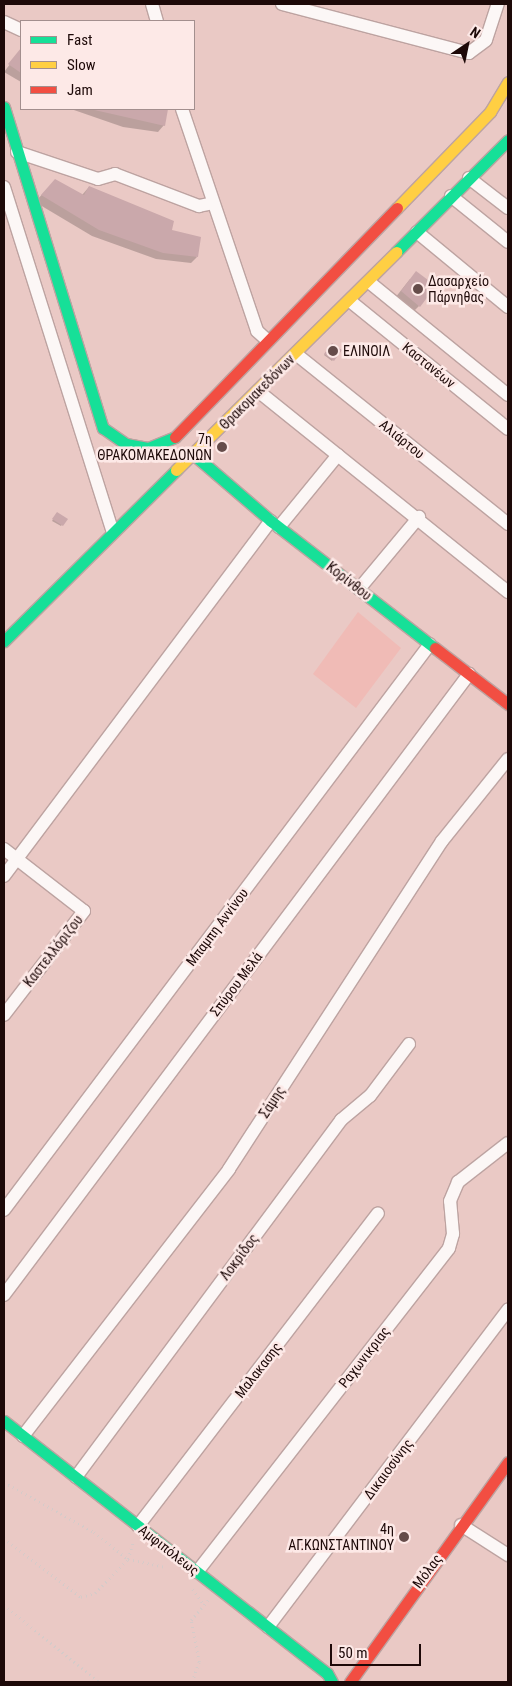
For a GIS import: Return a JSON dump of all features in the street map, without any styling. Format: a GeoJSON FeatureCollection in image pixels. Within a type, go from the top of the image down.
{"type":"FeatureCollection","features":[{"type":"Feature","properties":{"kind":"street"},"geometry":{"type":"LineString","coordinates":[[152,4],[157,20]]}},
{"type":"Feature","properties":{"kind":"street"},"geometry":{"type":"LineString","coordinates":[[282,4],[469,53],[486,40],[503,8]]}},
{"type":"Feature","properties":{"kind":"street"},"geometry":{"type":"LineString","coordinates":[[4,22],[20,30]]}},
{"type":"Feature","properties":{"kind":"street"},"geometry":{"type":"LineString","coordinates":[[4,107],[88,387],[103,428],[115,438],[148,448],[175,437],[266,339],[490,112],[508,82]]}},
{"type":"Feature","properties":{"kind":"street"},"geometry":{"type":"LineString","coordinates":[[182,110],[257,331],[266,339]]}},
{"type":"Feature","properties":{"kind":"street","name":"Θρακομακεδόνων"},"geometry":{"type":"LineString","coordinates":[[4,641],[350,301],[508,140]]}},
{"type":"Feature","properties":{"kind":"street"},"geometry":{"type":"LineString","coordinates":[[17,152],[98,179],[115,174],[200,206],[213,203]]}},
{"type":"Feature","properties":{"kind":"street"},"geometry":{"type":"LineString","coordinates":[[469,178],[508,208]]}},
{"type":"Feature","properties":{"kind":"street"},"geometry":{"type":"LineString","coordinates":[[4,187],[113,532]]}},
{"type":"Feature","properties":{"kind":"street"},"geometry":{"type":"LineString","coordinates":[[451,196],[508,242]]}},
{"type":"Feature","properties":{"kind":"street"},"geometry":{"type":"LineString","coordinates":[[417,232],[508,307]]}},
{"type":"Feature","properties":{"kind":"street"},"geometry":{"type":"LineString","coordinates":[[369,282],[508,395]]}},
{"type":"Feature","properties":{"kind":"street","name":"Καστανέων"},"geometry":{"type":"LineString","coordinates":[[350,301],[508,429]]}},
{"type":"Feature","properties":{"kind":"street","name":"Αλιάρτου"},"geometry":{"type":"LineString","coordinates":[[296,354],[508,524]]}},
{"type":"Feature","properties":{"kind":"street"},"geometry":{"type":"LineString","coordinates":[[258,391],[419,517],[508,592]]}},
{"type":"Feature","properties":{"kind":"street","name":"Κορίνθου"},"geometry":{"type":"LineString","coordinates":[[193,454],[275,524],[508,704]]}},
{"type":"Feature","properties":{"kind":"street"},"geometry":{"type":"LineString","coordinates":[[4,876],[275,524],[338,455]]}},
{"type":"Feature","properties":{"kind":"street"},"geometry":{"type":"LineString","coordinates":[[359,589],[419,517]]}},
{"type":"Feature","properties":{"kind":"street","name":"Μπαμπη Αννίνου"},"geometry":{"type":"LineString","coordinates":[[4,1210],[430,644]]}},
{"type":"Feature","properties":{"kind":"street","name":"Σπύρου Μελά"},"geometry":{"type":"LineString","coordinates":[[4,1295],[469,674]]}},
{"type":"Feature","properties":{"kind":"street","name":"Σάμης"},"geometry":{"type":"LineString","coordinates":[[23,1436],[229,1169],[442,841],[508,759]]}},
{"type":"Feature","properties":{"kind":"street"},"geometry":{"type":"LineString","coordinates":[[4,849],[16,860]]}},
{"type":"Feature","properties":{"kind":"street","name":"Καστελλόριζου"},"geometry":{"type":"LineString","coordinates":[[4,1015],[84,911],[16,860]]}},
{"type":"Feature","properties":{"kind":"street","name":"Λοκρίδος"},"geometry":{"type":"LineString","coordinates":[[76,1476],[341,1120],[370,1096],[409,1044]]}},
{"type":"Feature","properties":{"kind":"street","name":"Ραχωνικριας"},"geometry":{"type":"LineString","coordinates":[[197,1572],[449,1248],[453,1234],[450,1201],[458,1182],[508,1143]]}},
{"type":"Feature","properties":{"kind":"street","name":"Μαλακασης"},"geometry":{"type":"LineString","coordinates":[[138,1526],[378,1213]]}},
{"type":"Feature","properties":{"kind":"street","name":"Δικαιοσύνης"},"geometry":{"type":"LineString","coordinates":[[268,1627],[508,1310]]}},
{"type":"Feature","properties":{"kind":"street","name":"Αμφιπόλεως"},"geometry":{"type":"LineString","coordinates":[[4,1420],[327,1673],[332,1682]]}},
{"type":"Feature","properties":{"kind":"street","name":"Μόλας"},"geometry":{"type":"LineString","coordinates":[[350,1682],[508,1462]]}},
{"type":"Feature","properties":{"kind":"street"},"geometry":{"type":"LineString","coordinates":[[461,1526],[508,1555]]}},
{"type":"Feature","properties":{"kind":"path"},"geometry":{"type":"LineString","coordinates":[[4,1482],[94,1532],[128,1559],[173,1571]]}},
{"type":"Feature","properties":{"kind":"path"},"geometry":{"type":"LineString","coordinates":[[4,1538],[81,1598],[95,1594],[128,1559],[138,1526]]}},
{"type":"Feature","properties":{"kind":"path"},"geometry":{"type":"LineString","coordinates":[[188,1583],[204,1604]]}},
{"type":"Feature","properties":{"kind":"path"},"geometry":{"type":"LineString","coordinates":[[192,1682],[199,1662],[191,1620],[219,1589]]}},
{"type":"Feature","properties":{"kind":"path"},"geometry":{"type":"LineString","coordinates":[[4,1605],[99,1682]]}},
{"type":"Feature","properties":{"kind":"shaded area"},"geometry":{"type":"Polygon","coordinates":[[[358,612],[401,648],[356,708],[313,674],[358,612]]]}},
{"type":"Feature","properties":{"kind":"building"},"geometry":{"type":"Polygon","coordinates":[[[20,49],[20,72],[8,64],[20,49]]]}},
{"type":"Feature","properties":{"kind":"building"},"geometry":{"type":"Polygon","coordinates":[[[94,110],[168,110],[165,126],[94,110]]]}},
{"type":"Feature","properties":{"kind":"building"},"geometry":{"type":"Polygon","coordinates":[[[55,179],[84,195],[89,186],[174,221],[172,230],[201,237],[198,257],[163,253],[99,230],[41,195],[55,179]]]}},
{"type":"Feature","properties":{"kind":"building","name":"Δασαρχείο Πάρνηθας"},"geometry":{"type":"Polygon","coordinates":[[[416,271],[436,286],[420,307],[401,291],[416,271]]]}},
{"type":"Feature","properties":{"kind":"building"},"geometry":{"type":"Polygon","coordinates":[[[332,343],[342,350],[334,361],[324,354],[332,343]]]}},
{"type":"Feature","properties":{"kind":"building"},"geometry":{"type":"Polygon","coordinates":[[[57,512],[68,519],[63,526],[52,519],[57,512]]]}},
{"type":"Feature","properties":{"kind":"traffic: fast"},"geometry":{"type":"LineString","coordinates":[[4,107],[103,428],[126,444],[148,448],[175,437]]}},
{"type":"Feature","properties":{"kind":"traffic: fast"},"geometry":{"type":"LineString","coordinates":[[396,252],[508,140]]}},
{"type":"Feature","properties":{"kind":"traffic: fast"},"geometry":{"type":"LineString","coordinates":[[193,454],[271,521],[435,648]]}},
{"type":"Feature","properties":{"kind":"traffic: fast"},"geometry":{"type":"LineString","coordinates":[[4,641],[176,470]]}},
{"type":"Feature","properties":{"kind":"traffic: fast"},"geometry":{"type":"LineString","coordinates":[[4,1421],[327,1673],[332,1682]]}},
{"type":"Feature","properties":{"kind":"traffic: slow"},"geometry":{"type":"LineString","coordinates":[[397,208],[490,112],[508,82]]}},
{"type":"Feature","properties":{"kind":"traffic: slow"},"geometry":{"type":"LineString","coordinates":[[176,470],[396,252]]}},
{"type":"Feature","properties":{"kind":"traffic: jam"},"geometry":{"type":"LineString","coordinates":[[175,437],[397,208]]}},
{"type":"Feature","properties":{"kind":"traffic: jam"},"geometry":{"type":"LineString","coordinates":[[435,648],[508,704]]}},
{"type":"Feature","properties":{"kind":"traffic: jam"},"geometry":{"type":"LineString","coordinates":[[350,1682],[508,1462]]}},
{"type":"Feature","properties":{"kind":"place","name":"Δασαρχείο Πάρνηθας"},"geometry":{"type":"Point","coordinates":[418,289]}},
{"type":"Feature","properties":{"kind":"place","name":"ΕΛΙΝΟΙΛ"},"geometry":{"type":"Point","coordinates":[333,351]}},
{"type":"Feature","properties":{"kind":"place","name":"7η ΘΡΑΚΟΜΑΚΕΔΟΝΩΝ"},"geometry":{"type":"Point","coordinates":[222,447]}},
{"type":"Feature","properties":{"kind":"place","name":"4η ΑΓ.ΚΩΝΣΤΑΝΤΙΝΟΥ"},"geometry":{"type":"Point","coordinates":[404,1537]}}]}
